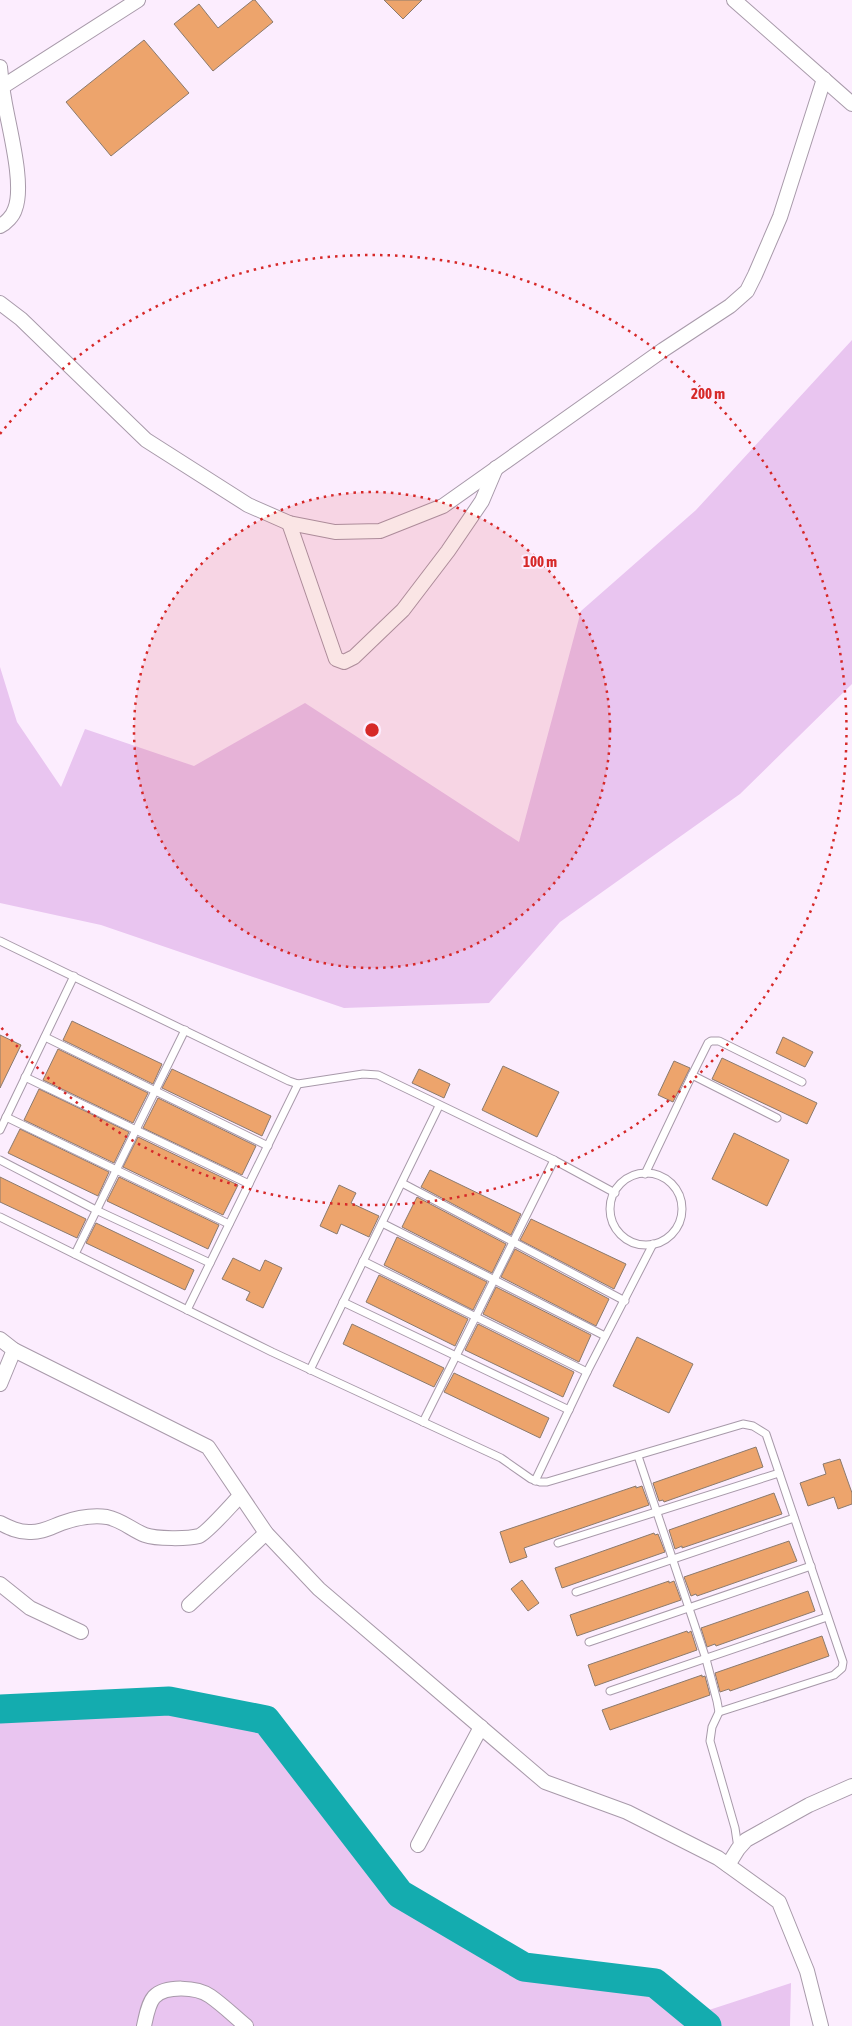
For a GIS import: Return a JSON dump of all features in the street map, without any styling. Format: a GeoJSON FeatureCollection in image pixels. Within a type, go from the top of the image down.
{"type":"FeatureCollection","features":[{"type":"Feature","properties":{"kind":"street"},"geometry":{"type":"LineString","coordinates":[[2,87],[138,0]]}},
{"type":"Feature","properties":{"kind":"street"},"geometry":{"type":"LineString","coordinates":[[734,0],[852,104]]}},
{"type":"Feature","properties":{"kind":"street"},"geometry":{"type":"LineString","coordinates":[[0,67],[15,154],[17,195],[15,210],[6,223],[0,226]]}},
{"type":"Feature","properties":{"kind":"street"},"geometry":{"type":"LineString","coordinates":[[0,303],[21,319],[146,440],[248,505],[289,523],[335,532],[380,531],[443,506],[662,350],[730,306],[746,291],[780,217],[824,79]]}},
{"type":"Feature","properties":{"kind":"street"},"geometry":{"type":"LineString","coordinates":[[289,523],[336,659],[344,662],[354,656],[403,610],[448,551],[482,501],[496,468]]}},
{"type":"Feature","properties":{"kind":"street"},"geometry":{"type":"LineString","coordinates":[[0,1339],[14,1350],[208,1447],[266,1533],[319,1589],[545,1782],[627,1812],[728,1865],[778,1902],[806,1970],[821,2026]]}},
{"type":"Feature","properties":{"kind":"street"},"geometry":{"type":"LineString","coordinates":[[0,1384],[14,1350]]}},
{"type":"Feature","properties":{"kind":"street"},"geometry":{"type":"LineString","coordinates":[[0,1523],[15,1530],[30,1533],[44,1531],[63,1523],[87,1517],[107,1518],[127,1524],[145,1535],[155,1537],[189,1537],[200,1535],[240,1496]]}},
{"type":"Feature","properties":{"kind":"street"},"geometry":{"type":"LineString","coordinates":[[189,1605],[266,1533]]}},
{"type":"Feature","properties":{"kind":"street"},"geometry":{"type":"LineString","coordinates":[[0,1584],[30,1608],[81,1632]]}},
{"type":"Feature","properties":{"kind":"street"},"geometry":{"type":"LineString","coordinates":[[418,1845],[482,1727]]}},
{"type":"Feature","properties":{"kind":"street"},"geometry":{"type":"LineString","coordinates":[[728,1865],[746,1840],[832,1794],[852,1786]]}},
{"type":"Feature","properties":{"kind":"street"},"geometry":{"type":"LineString","coordinates":[[144,2026],[149,2007],[155,1996],[167,1991],[184,1989],[208,1995],[246,2026]]}},
{"type":"Feature","properties":{"kind":"lane"},"geometry":{"type":"LineString","coordinates":[[0,941],[298,1084],[363,1074],[378,1075],[554,1160],[615,1193]]}},
{"type":"Feature","properties":{"kind":"lane"},"geometry":{"type":"LineString","coordinates":[[0,1130],[74,976]]}},
{"type":"Feature","properties":{"kind":"lane"},"geometry":{"type":"LineString","coordinates":[[74,1254],[185,1030]]}},
{"type":"Feature","properties":{"kind":"lane"},"geometry":{"type":"LineString","coordinates":[[45,1037],[154,1092],[268,1146]]}},
{"type":"Feature","properties":{"kind":"lane"},"geometry":{"type":"LineString","coordinates":[[645,1174],[692,1075],[711,1040],[719,1041],[802,1082]]}},
{"type":"Feature","properties":{"kind":"lane"},"geometry":{"type":"LineString","coordinates":[[692,1075],[777,1118]]}},
{"type":"Feature","properties":{"kind":"lane"},"geometry":{"type":"LineString","coordinates":[[25,1077],[249,1184]]}},
{"type":"Feature","properties":{"kind":"lane"},"geometry":{"type":"LineString","coordinates":[[186,1310],[298,1084]]}},
{"type":"Feature","properties":{"kind":"lane"},"geometry":{"type":"LineString","coordinates":[[310,1370],[440,1106]]}},
{"type":"Feature","properties":{"kind":"lane"},"geometry":{"type":"LineString","coordinates":[[6,1117],[229,1224]]}},
{"type":"Feature","properties":{"kind":"lane"},"geometry":{"type":"LineString","coordinates":[[0,1160],[96,1210],[210,1263]]}},
{"type":"Feature","properties":{"kind":"lane"},"geometry":{"type":"LineString","coordinates":[[423,1422],[554,1160]]}},
{"type":"Feature","properties":{"kind":"lane"},"geometry":{"type":"LineString","coordinates":[[645,1174],[661,1177],[668,1181],[674,1187],[681,1201],[681,1218],[678,1225],[668,1238],[654,1244],[638,1244],[630,1241],[618,1231],[611,1216],[612,1200],[624,1181],[645,1174]]}},
{"type":"Feature","properties":{"kind":"lane"},"geometry":{"type":"LineString","coordinates":[[402,1183],[625,1301]]}},
{"type":"Feature","properties":{"kind":"lane"},"geometry":{"type":"LineString","coordinates":[[0,1217],[310,1370],[501,1458],[535,1481],[547,1482],[743,1424],[753,1426],[766,1434],[843,1662],[842,1668],[834,1675],[719,1712]]}},
{"type":"Feature","properties":{"kind":"lane"},"geometry":{"type":"LineString","coordinates":[[382,1223],[605,1336]]}},
{"type":"Feature","properties":{"kind":"lane"},"geometry":{"type":"LineString","coordinates":[[535,1481],[605,1336],[654,1244]]}},
{"type":"Feature","properties":{"kind":"lane"},"geometry":{"type":"LineString","coordinates":[[363,1261],[587,1372]]}},
{"type":"Feature","properties":{"kind":"lane"},"geometry":{"type":"LineString","coordinates":[[343,1302],[569,1410]]}},
{"type":"Feature","properties":{"kind":"lane"},"geometry":{"type":"LineString","coordinates":[[638,1456],[706,1660],[719,1712],[712,1727],[710,1741],[738,1849]]}},
{"type":"Feature","properties":{"kind":"lane"},"geometry":{"type":"LineString","coordinates":[[558,1543],[779,1473]]}},
{"type":"Feature","properties":{"kind":"lane"},"geometry":{"type":"LineString","coordinates":[[576,1592],[794,1518]]}},
{"type":"Feature","properties":{"kind":"lane"},"geometry":{"type":"LineString","coordinates":[[589,1642],[688,1607],[796,1573],[811,1566]]}},
{"type":"Feature","properties":{"kind":"lane"},"geometry":{"type":"LineString","coordinates":[[610,1691],[706,1660],[827,1616]]}},
{"type":"Feature","properties":{"kind":"shaded area"},"geometry":{"type":"Polygon","coordinates":[[[852,340],[852,684],[740,794],[560,922],[489,1003],[344,1008],[101,925],[0,903],[0,667],[17,722],[61,787],[85,729],[194,766],[305,703],[519,842],[581,611],[696,510],[852,340]]]}},
{"type":"Feature","properties":{"kind":"shaded area"},"geometry":{"type":"Polygon","coordinates":[[[169,1701],[266,1720],[400,1894],[524,1967],[655,1983],[709,2010],[791,1983],[790,2026],[0,2026],[0,1709],[169,1701]]]}},
{"type":"Feature","properties":{"kind":"building"},"geometry":{"type":"Polygon","coordinates":[[[253,0],[273,22],[213,71],[174,24],[199,4],[218,28],[253,0]]]}},
{"type":"Feature","properties":{"kind":"building"},"geometry":{"type":"Polygon","coordinates":[[[384,0],[422,0],[403,19],[384,0]]]}},
{"type":"Feature","properties":{"kind":"building"},"geometry":{"type":"Polygon","coordinates":[[[144,40],[189,93],[111,156],[66,102],[144,40]]]}},
{"type":"Feature","properties":{"kind":"building"},"geometry":{"type":"Polygon","coordinates":[[[72,1021],[162,1064],[153,1084],[63,1040],[72,1021]]]}},
{"type":"Feature","properties":{"kind":"building"},"geometry":{"type":"Polygon","coordinates":[[[0,1035],[21,1045],[0,1088],[0,1035]]]}},
{"type":"Feature","properties":{"kind":"building"},"geometry":{"type":"Polygon","coordinates":[[[783,1037],[813,1052],[805,1067],[776,1053],[783,1037]]]}},
{"type":"Feature","properties":{"kind":"building"},"geometry":{"type":"Polygon","coordinates":[[[58,1049],[148,1093],[133,1123],[43,1080],[58,1049]]]}},
{"type":"Feature","properties":{"kind":"building"},"geometry":{"type":"Polygon","coordinates":[[[722,1058],[817,1103],[807,1124],[712,1079],[722,1058]]]}},
{"type":"Feature","properties":{"kind":"building"},"geometry":{"type":"Polygon","coordinates":[[[674,1061],[690,1068],[673,1102],[658,1095],[674,1061]]]}},
{"type":"Feature","properties":{"kind":"building"},"geometry":{"type":"Polygon","coordinates":[[[503,1066],[559,1092],[537,1137],[482,1110],[503,1066]]]}},
{"type":"Feature","properties":{"kind":"building"},"geometry":{"type":"Polygon","coordinates":[[[172,1069],[271,1116],[262,1136],[162,1088],[172,1069]]]}},
{"type":"Feature","properties":{"kind":"building"},"geometry":{"type":"Polygon","coordinates":[[[419,1069],[450,1084],[444,1098],[412,1083],[419,1069]]]}},
{"type":"Feature","properties":{"kind":"building"},"geometry":{"type":"Polygon","coordinates":[[[39,1089],[129,1132],[114,1163],[24,1120],[39,1089]]]}},
{"type":"Feature","properties":{"kind":"building"},"geometry":{"type":"Polygon","coordinates":[[[158,1098],[256,1146],[242,1175],[143,1128],[158,1098]]]}},
{"type":"Feature","properties":{"kind":"building"},"geometry":{"type":"Polygon","coordinates":[[[20,1129],[109,1172],[98,1196],[8,1153],[20,1129]]]}},
{"type":"Feature","properties":{"kind":"building"},"geometry":{"type":"Polygon","coordinates":[[[734,1133],[789,1160],[767,1206],[712,1179],[734,1133]]]}},
{"type":"Feature","properties":{"kind":"building"},"geometry":{"type":"Polygon","coordinates":[[[138,1137],[238,1185],[223,1215],[123,1167],[138,1137]]]}},
{"type":"Feature","properties":{"kind":"building"},"geometry":{"type":"Polygon","coordinates":[[[430,1170],[521,1214],[511,1235],[421,1187],[430,1170]]]}},
{"type":"Feature","properties":{"kind":"building"},"geometry":{"type":"Polygon","coordinates":[[[0,1177],[86,1219],[77,1238],[0,1202],[0,1177]]]}},
{"type":"Feature","properties":{"kind":"building"},"geometry":{"type":"Polygon","coordinates":[[[119,1177],[219,1225],[208,1249],[107,1201],[119,1177]]]}},
{"type":"Feature","properties":{"kind":"building"},"geometry":{"type":"Polygon","coordinates":[[[339,1185],[356,1193],[351,1203],[379,1216],[369,1237],[341,1224],[337,1234],[320,1226],[339,1185]]]}},
{"type":"Feature","properties":{"kind":"building"},"geometry":{"type":"Polygon","coordinates":[[[417,1197],[506,1244],[492,1273],[402,1227],[417,1197]]]}},
{"type":"Feature","properties":{"kind":"building"},"geometry":{"type":"Polygon","coordinates":[[[531,1219],[626,1264],[614,1289],[520,1240],[531,1219]]]}},
{"type":"Feature","properties":{"kind":"building"},"geometry":{"type":"Polygon","coordinates":[[[96,1223],[194,1270],[185,1290],[86,1243],[96,1223]]]}},
{"type":"Feature","properties":{"kind":"building"},"geometry":{"type":"Polygon","coordinates":[[[397,1237],[487,1282],[473,1310],[384,1265],[397,1237]]]}},
{"type":"Feature","properties":{"kind":"building"},"geometry":{"type":"Polygon","coordinates":[[[515,1249],[609,1299],[596,1326],[501,1277],[515,1249]]]}},
{"type":"Feature","properties":{"kind":"building"},"geometry":{"type":"Polygon","coordinates":[[[233,1258],[260,1271],[265,1260],[282,1268],[263,1308],[246,1300],[250,1292],[222,1279],[233,1258]]]}},
{"type":"Feature","properties":{"kind":"building"},"geometry":{"type":"Polygon","coordinates":[[[379,1275],[468,1319],[455,1346],[366,1302],[379,1275]]]}},
{"type":"Feature","properties":{"kind":"building"},"geometry":{"type":"Polygon","coordinates":[[[496,1287],[591,1335],[579,1362],[483,1314],[496,1287]]]}},
{"type":"Feature","properties":{"kind":"building"},"geometry":{"type":"Polygon","coordinates":[[[352,1324],[444,1368],[434,1387],[343,1344],[352,1324]]]}},
{"type":"Feature","properties":{"kind":"building"},"geometry":{"type":"Polygon","coordinates":[[[478,1324],[574,1372],[563,1397],[465,1350],[478,1324]]]}},
{"type":"Feature","properties":{"kind":"building"},"geometry":{"type":"Polygon","coordinates":[[[637,1337],[693,1364],[669,1413],[613,1386],[637,1337]]]}},
{"type":"Feature","properties":{"kind":"building"},"geometry":{"type":"Polygon","coordinates":[[[454,1373],[549,1418],[540,1438],[444,1392],[454,1373]]]}},
{"type":"Feature","properties":{"kind":"building"},"geometry":{"type":"Polygon","coordinates":[[[756,1447],[763,1467],[664,1502],[663,1500],[659,1501],[653,1483],[756,1447]]]}},
{"type":"Feature","properties":{"kind":"building"},"geometry":{"type":"Polygon","coordinates":[[[840,1459],[852,1493],[852,1504],[838,1509],[834,1497],[808,1506],[800,1483],[826,1474],[823,1464],[840,1459]]]}},
{"type":"Feature","properties":{"kind":"building"},"geometry":{"type":"Polygon","coordinates":[[[636,1486],[636,1488],[642,1486],[649,1505],[524,1548],[527,1557],[510,1563],[500,1532],[636,1486]]]}},
{"type":"Feature","properties":{"kind":"building"},"geometry":{"type":"Polygon","coordinates":[[[774,1493],[782,1514],[675,1549],[669,1530],[774,1493]]]}},
{"type":"Feature","properties":{"kind":"building"},"geometry":{"type":"Polygon","coordinates":[[[654,1533],[655,1535],[658,1534],[665,1552],[562,1588],[555,1568],[654,1533]]]}},
{"type":"Feature","properties":{"kind":"building"},"geometry":{"type":"Polygon","coordinates":[[[789,1541],[797,1561],[697,1596],[696,1594],[691,1596],[684,1577],[789,1541]]]}},
{"type":"Feature","properties":{"kind":"building"},"geometry":{"type":"Polygon","coordinates":[[[522,1580],[539,1603],[528,1611],[511,1589],[522,1580]]]}},
{"type":"Feature","properties":{"kind":"building"},"geometry":{"type":"Polygon","coordinates":[[[669,1581],[669,1583],[674,1581],[681,1600],[577,1636],[570,1615],[669,1581]]]}},
{"type":"Feature","properties":{"kind":"building"},"geometry":{"type":"Polygon","coordinates":[[[808,1591],[815,1611],[716,1646],[715,1644],[707,1647],[701,1628],[808,1591]]]}},
{"type":"Feature","properties":{"kind":"building"},"geometry":{"type":"Polygon","coordinates":[[[687,1631],[688,1633],[691,1631],[697,1650],[595,1686],[588,1665],[687,1631]]]}},
{"type":"Feature","properties":{"kind":"building"},"geometry":{"type":"Polygon","coordinates":[[[822,1636],[829,1656],[730,1691],[729,1689],[720,1692],[715,1673],[822,1636]]]}},
{"type":"Feature","properties":{"kind":"building"},"geometry":{"type":"Polygon","coordinates":[[[702,1675],[702,1677],[705,1676],[710,1695],[610,1730],[602,1710],[702,1675]]]}},
{"type":"Feature","properties":{"kind":"waterway"},"geometry":{"type":"LineString","coordinates":[[0,1709],[169,1701],[266,1720],[400,1894],[524,1967],[655,1983],[707,2026]]}}]}
